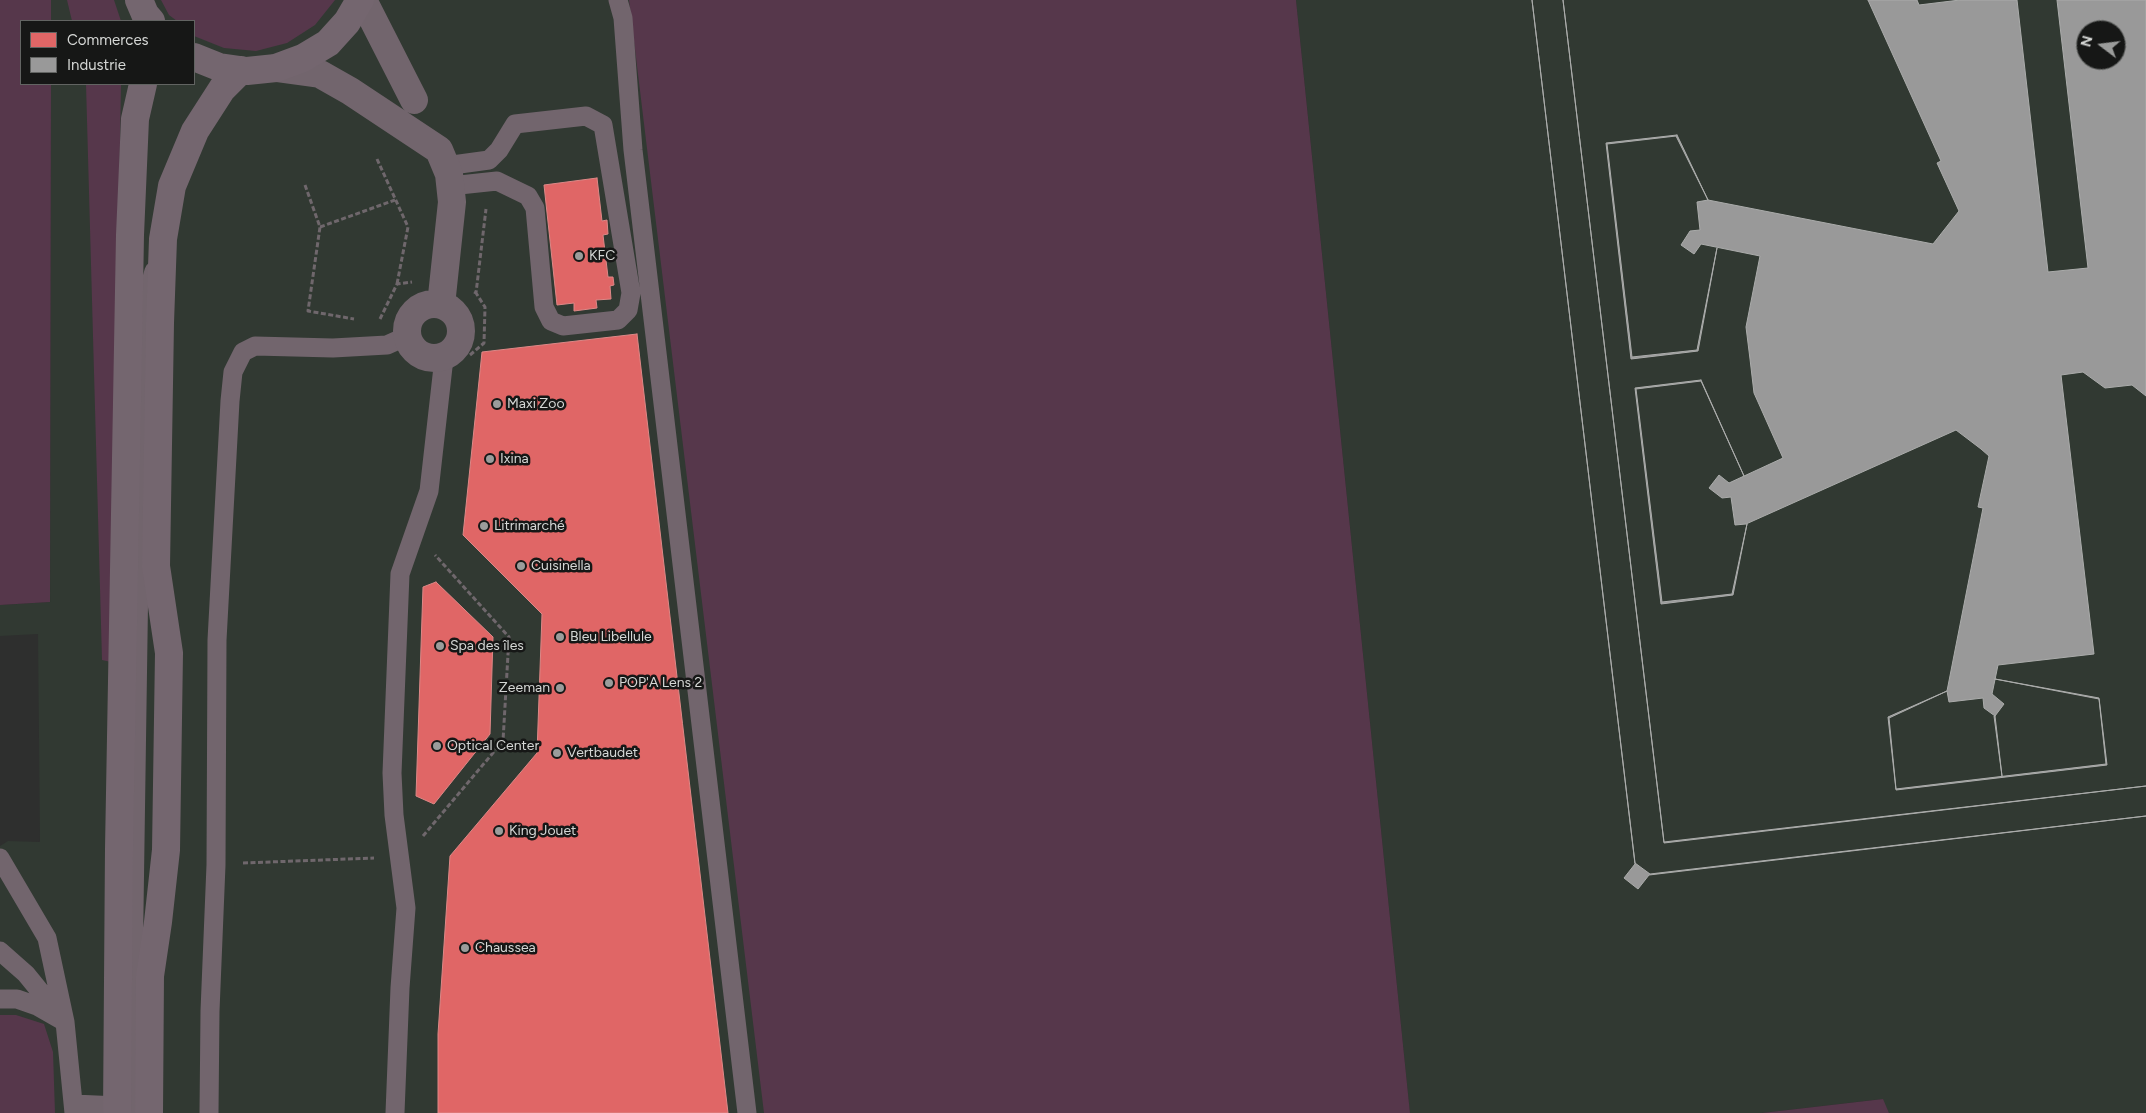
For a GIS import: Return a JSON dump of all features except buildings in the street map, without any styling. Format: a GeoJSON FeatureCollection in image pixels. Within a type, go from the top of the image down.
{"type":"FeatureCollection","features":[{"type":"Feature","properties":{"kind":"street"},"geometry":{"type":"LineString","coordinates":[[139,0],[145,14],[150,20]]}},
{"type":"Feature","properties":{"kind":"street"},"geometry":{"type":"LineString","coordinates":[[276,68],[303,58],[328,42],[347,22],[362,0],[414,100]]}},
{"type":"Feature","properties":{"kind":"street"},"geometry":{"type":"LineString","coordinates":[[195,57],[219,67],[241,70],[276,68],[320,74],[350,91],[445,167],[452,202],[441,305]]}},
{"type":"Feature","properties":{"kind":"street"},"geometry":{"type":"LineString","coordinates":[[149,1113],[150,976],[166,850],[168,653],[156,566],[160,322],[164,239],[172,186],[195,131],[222,89],[241,70]]}},
{"type":"Feature","properties":{"kind":"street"},"geometry":{"type":"LineString","coordinates":[[122,1110],[119,848],[130,245],[135,119],[143,85]]}},
{"type":"Feature","properties":{"kind":"street"},"geometry":{"type":"LineString","coordinates":[[432,304],[441,305],[456,314],[462,330],[455,360],[425,357],[410,346],[407,336],[407,327],[416,310],[432,304]]}},
{"type":"Feature","properties":{"kind":"lane"},"geometry":{"type":"LineString","coordinates":[[618,0],[623,18],[633,150],[747,1113]]}},
{"type":"Feature","properties":{"kind":"lane"},"geometry":{"type":"LineString","coordinates":[[586,116],[603,125],[631,294],[628,310],[618,320],[563,326],[551,321],[544,307],[535,208],[528,196],[497,181],[445,167],[488,160],[499,150],[515,124],[586,116]]}},
{"type":"Feature","properties":{"kind":"lane"},"geometry":{"type":"LineString","coordinates":[[0,858],[47,938],[65,1022],[74,1108],[122,1110],[142,368],[146,299],[164,239]]}},
{"type":"Feature","properties":{"kind":"lane"},"geometry":{"type":"LineString","coordinates":[[209,1113],[210,1011],[216,865],[218,640],[233,372],[243,352],[255,346],[333,348],[387,345],[407,336]]}},
{"type":"Feature","properties":{"kind":"lane"},"geometry":{"type":"LineString","coordinates":[[395,1113],[400,988],[406,908],[394,815],[392,773],[400,574],[429,491],[455,360]]}},
{"type":"Feature","properties":{"kind":"lane"},"geometry":{"type":"LineString","coordinates":[[0,951],[26,974],[65,1022]]}},
{"type":"Feature","properties":{"kind":"lane"},"geometry":{"type":"LineString","coordinates":[[0,999],[17,999],[37,1006],[65,1022]]}},
{"type":"Feature","properties":{"kind":"path"},"geometry":{"type":"LineString","coordinates":[[378,159],[408,227],[398,284]]}},
{"type":"Feature","properties":{"kind":"path"},"geometry":{"type":"LineString","coordinates":[[305,185],[320,227],[308,311],[356,319]]}},
{"type":"Feature","properties":{"kind":"path"},"geometry":{"type":"LineString","coordinates":[[320,227],[395,200]]}},
{"type":"Feature","properties":{"kind":"path"},"geometry":{"type":"LineString","coordinates":[[455,360],[469,355],[484,343],[485,306],[476,293]]}},
{"type":"Feature","properties":{"kind":"path"},"geometry":{"type":"LineString","coordinates":[[216,865],[425,856],[423,837],[504,741],[509,637],[433,552]]}},
{"type":"Feature","properties":{"kind":"shaded area"},"geometry":{"type":"Polygon","coordinates":[[[0,0],[51,0],[51,20],[20,20],[20,85],[51,85],[50,602],[0,605],[0,0]]]}},
{"type":"Feature","properties":{"kind":"shaded area"},"geometry":{"type":"Polygon","coordinates":[[[51,0],[630,0],[766,1113],[0,1113],[0,846],[8,841],[40,842],[38,634],[0,636],[0,605],[50,602],[51,85],[195,85],[195,20],[51,20],[51,0]]]}},
{"type":"Feature","properties":{"kind":"shaded area"},"geometry":{"type":"Polygon","coordinates":[[[67,0],[114,0],[121,20],[72,20],[67,0]]]}},
{"type":"Feature","properties":{"kind":"shaded area"},"geometry":{"type":"Polygon","coordinates":[[[161,0],[335,0],[315,25],[287,43],[256,51],[224,48],[195,36],[195,20],[176,20],[169,15],[161,0]]]}},
{"type":"Feature","properties":{"kind":"shaded area"},"geometry":{"type":"Polygon","coordinates":[[[629,0],[1296,0],[1410,1113],[764,1113],[629,0]]]}},
{"type":"Feature","properties":{"kind":"shaded area"},"geometry":{"type":"Polygon","coordinates":[[[1296,0],[2146,0],[2146,1113],[1889,1113],[1882,1099],[1762,1113],[1410,1113],[1296,0]]]}},
{"type":"Feature","properties":{"kind":"shaded area"},"geometry":{"type":"Polygon","coordinates":[[[86,85],[121,85],[111,662],[102,660],[86,85]]]}},
{"type":"Feature","properties":{"kind":"shaded area"},"geometry":{"type":"Polygon","coordinates":[[[0,1015],[16,1015],[44,1024],[53,1052],[55,1113],[0,1113],[0,1015]]]}},
{"type":"Feature","properties":{"kind":"shaded area"},"geometry":{"type":"Polygon","coordinates":[[[1883,1099],[1889,1113],[1762,1113],[1883,1099]]]}},
{"type":"Feature","properties":{"kind":"place","name":"KFC"},"geometry":{"type":"Point","coordinates":[579,256]}},
{"type":"Feature","properties":{"kind":"place","name":"Maxi Zoo"},"geometry":{"type":"Point","coordinates":[497,404]}},
{"type":"Feature","properties":{"kind":"place","name":"Ixina"},"geometry":{"type":"Point","coordinates":[490,459]}},
{"type":"Feature","properties":{"kind":"place","name":"Litrimarché"},"geometry":{"type":"Point","coordinates":[484,526]}},
{"type":"Feature","properties":{"kind":"place","name":"Cuisinella"},"geometry":{"type":"Point","coordinates":[521,566]}},
{"type":"Feature","properties":{"kind":"place","name":"Bleu Libellule"},"geometry":{"type":"Point","coordinates":[560,637]}},
{"type":"Feature","properties":{"kind":"place","name":"Spa des îles"},"geometry":{"type":"Point","coordinates":[440,646]}},
{"type":"Feature","properties":{"kind":"place","name":"POP'A Lens 2"},"geometry":{"type":"Point","coordinates":[609,683]}},
{"type":"Feature","properties":{"kind":"place","name":"Zeeman"},"geometry":{"type":"Point","coordinates":[560,688]}},
{"type":"Feature","properties":{"kind":"place","name":"Optical Center"},"geometry":{"type":"Point","coordinates":[437,746]}},
{"type":"Feature","properties":{"kind":"place","name":"Vertbaudet"},"geometry":{"type":"Point","coordinates":[557,753]}},
{"type":"Feature","properties":{"kind":"place","name":"King Jouet"},"geometry":{"type":"Point","coordinates":[499,831]}},
{"type":"Feature","properties":{"kind":"place","name":"Chaussea"},"geometry":{"type":"Point","coordinates":[465,948]}}]}
